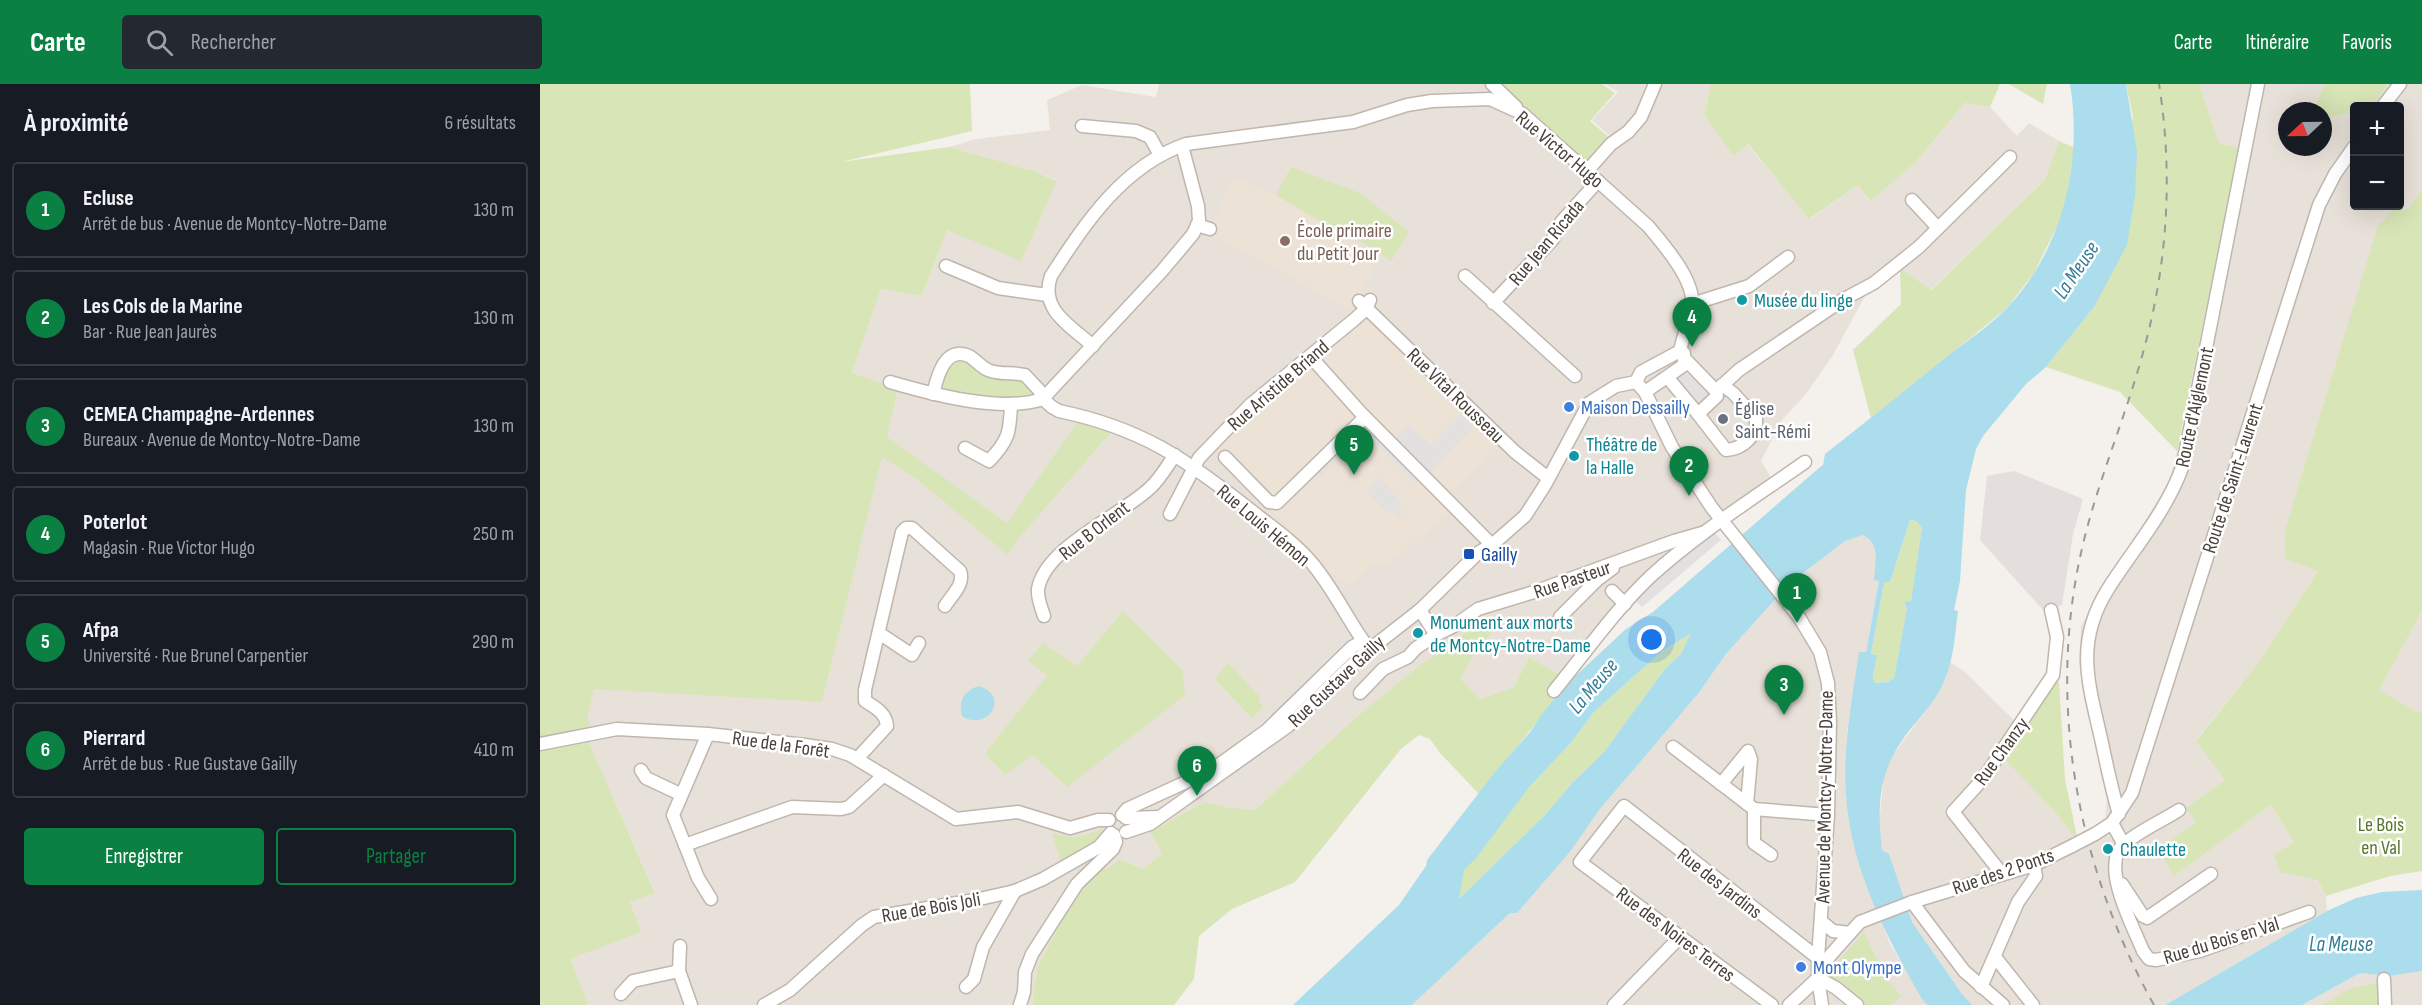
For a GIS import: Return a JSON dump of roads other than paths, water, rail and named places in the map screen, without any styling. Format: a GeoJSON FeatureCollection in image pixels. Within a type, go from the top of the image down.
{"type":"FeatureCollection","features":[{"type":"Feature","properties":{"kind":"street"},"geometry":{"type":"LineString","coordinates":[[1492,84],[1523,114]]}},
{"type":"Feature","properties":{"kind":"street"},"geometry":{"type":"LineString","coordinates":[[1587,171],[1611,144],[1628,132],[1641,117],[1655,84]]}},
{"type":"Feature","properties":{"kind":"street"},"geometry":{"type":"LineString","coordinates":[[2248,84],[2254,105]]}},
{"type":"Feature","properties":{"kind":"street","name":"Route d'Aiglemont"},"geometry":{"type":"LineString","coordinates":[[2124,845],[2115,819],[2087,681],[2085,658],[2090,628],[2097,608],[2169,497],[2184,465],[2258,84]]}},
{"type":"Feature","properties":{"kind":"street"},"geometry":{"type":"LineString","coordinates":[[2387,102],[2400,84]]}},
{"type":"Feature","properties":{"kind":"street","name":"Rue Victor Hugo"},"geometry":{"type":"LineString","coordinates":[[1047,295],[1046,289],[1051,276],[1101,204],[1147,162],[1160,155],[1182,146],[1353,122],[1407,105],[1432,101],[1490,99],[1523,114],[1648,226],[1664,245],[1688,285],[1692,304]]}},
{"type":"Feature","properties":{"kind":"street"},"geometry":{"type":"LineString","coordinates":[[1082,126],[1136,131],[1150,137],[1160,155]]}},
{"type":"Feature","properties":{"kind":"street"},"geometry":{"type":"LineString","coordinates":[[890,382],[933,393],[1011,404],[1030,403],[1042,399],[1093,346],[1193,234],[1197,225],[1198,206],[1182,146]]}},
{"type":"Feature","properties":{"kind":"street","name":"Route de Saint-Laurent"},"geometry":{"type":"LineString","coordinates":[[2115,819],[2132,793],[2319,205],[2335,174],[2350,154]]}},
{"type":"Feature","properties":{"kind":"street"},"geometry":{"type":"LineString","coordinates":[[1698,414],[1717,396],[1719,388],[1739,370],[1844,299],[1874,283],[1919,247],[2010,157]]}},
{"type":"Feature","properties":{"kind":"street","name":"Rue Jean Ricada"},"geometry":{"type":"LineString","coordinates":[[1493,303],[1553,239],[1562,221],[1599,181]]}},
{"type":"Feature","properties":{"kind":"street"},"geometry":{"type":"LineString","coordinates":[[1912,200],[1938,228]]}},
{"type":"Feature","properties":{"kind":"street"},"geometry":{"type":"LineString","coordinates":[[1197,225],[1210,229]]}},
{"type":"Feature","properties":{"kind":"street"},"geometry":{"type":"LineString","coordinates":[[1683,355],[1641,372],[1641,386],[1668,378],[1684,365],[1683,355],[1692,304],[1749,286],[1788,257]]}},
{"type":"Feature","properties":{"kind":"street"},"geometry":{"type":"LineString","coordinates":[[946,266],[998,288],[1047,295],[1054,311],[1093,346]]}},
{"type":"Feature","properties":{"kind":"street"},"geometry":{"type":"LineString","coordinates":[[1465,276],[1575,376]]}},
{"type":"Feature","properties":{"kind":"street","name":"Rue Aristide Briand"},"geometry":{"type":"LineString","coordinates":[[1170,514],[1193,466],[1250,405],[1310,356],[1365,303]]}},
{"type":"Feature","properties":{"kind":"street","name":"Rue Vital Rousseau"},"geometry":{"type":"LineString","coordinates":[[1365,303],[1515,452],[1548,478]]}},
{"type":"Feature","properties":{"kind":"street"},"geometry":{"type":"LineString","coordinates":[[933,393],[938,374],[944,364],[951,357],[960,354],[969,356],[988,370],[1025,375],[1039,390],[1042,399]]}},
{"type":"Feature","properties":{"kind":"street"},"geometry":{"type":"LineString","coordinates":[[1668,378],[1726,450],[1735,450],[1745,444],[1756,424],[1756,418],[1733,393],[1719,388],[1683,355]]}},
{"type":"Feature","properties":{"kind":"street"},"geometry":{"type":"LineString","coordinates":[[1310,356],[1365,417],[1491,545]]}},
{"type":"Feature","properties":{"kind":"street","name":"Rue Gustave Gailly"},"geometry":{"type":"LineString","coordinates":[[1124,817],[1127,809],[1210,771],[1266,731],[1347,653],[1366,645],[1420,610],[1478,553],[1525,516],[1588,403],[1616,386],[1641,386]]}},
{"type":"Feature","properties":{"kind":"street","name":"Avenue de Montcy-Notre-Dame"},"geometry":{"type":"LineString","coordinates":[[1641,386],[1672,447],[1724,524],[1787,601],[1820,651],[1828,683],[1830,722],[1828,815],[1819,968],[1822,1005]]}},
{"type":"Feature","properties":{"kind":"street","name":"Rue Louis Hémon"},"geometry":{"type":"LineString","coordinates":[[1042,399],[1059,411],[1116,426],[1193,466],[1294,545],[1311,561],[1366,645]]}},
{"type":"Feature","properties":{"kind":"street"},"geometry":{"type":"LineString","coordinates":[[965,448],[989,460],[1005,445],[1011,404]]}},
{"type":"Feature","properties":{"kind":"street"},"geometry":{"type":"LineString","coordinates":[[1225,458],[1269,502],[1277,502],[1365,417]]}},
{"type":"Feature","properties":{"kind":"street","name":"Rue B Orlent"},"geometry":{"type":"LineString","coordinates":[[1044,616],[1038,601],[1038,588],[1045,572],[1057,558],[1090,529],[1150,488],[1175,455]]}},
{"type":"Feature","properties":{"kind":"street"},"geometry":{"type":"LineString","coordinates":[[1554,691],[1625,604],[1653,575],[1706,532],[1724,524],[1805,462]]}},
{"type":"Feature","properties":{"kind":"street"},"geometry":{"type":"LineString","coordinates":[[857,759],[887,726],[886,718],[881,711],[866,701],[865,696],[902,532],[906,528],[912,528],[960,571],[962,576],[960,583],[945,606]]}},
{"type":"Feature","properties":{"kind":"street","name":"Rue Pasteur"},"geometry":{"type":"LineString","coordinates":[[1360,693],[1383,669],[1408,657],[1416,648],[1436,634],[1454,626],[1478,609],[1706,532]]}},
{"type":"Feature","properties":{"kind":"street"},"geometry":{"type":"LineString","coordinates":[[1560,617],[1597,580],[1621,562]]}},
{"type":"Feature","properties":{"kind":"street"},"geometry":{"type":"LineString","coordinates":[[1612,591],[1625,604]]}},
{"type":"Feature","properties":{"kind":"street"},"geometry":{"type":"LineString","coordinates":[[1420,610],[1436,634]]}},
{"type":"Feature","properties":{"kind":"street","name":"Rue Chanzy"},"geometry":{"type":"LineString","coordinates":[[2002,874],[1953,812],[1983,779],[2053,675],[2056,637],[2051,610]]}},
{"type":"Feature","properties":{"kind":"street"},"geometry":{"type":"LineString","coordinates":[[879,633],[912,654],[919,643]]}},
{"type":"Feature","properties":{"kind":"street","name":"Rue Gustave Gailly"},"geometry":{"type":"LineString","coordinates":[[1115,830],[1141,828],[1288,726],[1366,645]]}},
{"type":"Feature","properties":{"kind":"street","name":"Rue de la Forêt"},"geometry":{"type":"LineString","coordinates":[[540,744],[617,729],[708,734],[832,749],[857,759],[956,819],[1018,812],[1070,828],[1098,820],[1115,830]]}},
{"type":"Feature","properties":{"kind":"street"},"geometry":{"type":"LineString","coordinates":[[708,734],[680,794],[673,815],[698,878],[711,899]]}},
{"type":"Feature","properties":{"kind":"street"},"geometry":{"type":"LineString","coordinates":[[1673,747],[1751,807],[1828,815]]}},
{"type":"Feature","properties":{"kind":"street"},"geometry":{"type":"LineString","coordinates":[[1721,784],[1748,751],[1751,759],[1754,843],[1771,855]]}},
{"type":"Feature","properties":{"kind":"street"},"geometry":{"type":"LineString","coordinates":[[641,770],[646,778],[680,794]]}},
{"type":"Feature","properties":{"kind":"street"},"geometry":{"type":"LineString","coordinates":[[685,845],[792,807],[841,809],[849,807],[884,775]]}},
{"type":"Feature","properties":{"kind":"street","name":"Rue des Jardins"},"geometry":{"type":"LineString","coordinates":[[1580,862],[1624,806],[1819,968],[1836,988],[1857,1005]]}},
{"type":"Feature","properties":{"kind":"street"},"geometry":{"type":"LineString","coordinates":[[2179,810],[2124,845],[2118,854],[2116,877],[2143,916],[2147,918],[2211,874]]}},
{"type":"Feature","properties":{"kind":"street"},"geometry":{"type":"LineString","coordinates":[[1020,1005],[1024,992],[1025,972],[1032,954],[1077,884],[1113,849],[1116,842],[1115,816],[1159,817]]}},
{"type":"Feature","properties":{"kind":"street"},"geometry":{"type":"LineString","coordinates":[[1115,830],[1129,827],[1124,817]]}},
{"type":"Feature","properties":{"kind":"street","name":"Rue des 2 Ponts"},"geometry":{"type":"LineString","coordinates":[[1789,1005],[1860,922],[1911,902],[2034,865],[2095,834],[2115,819]]}},
{"type":"Feature","properties":{"kind":"street","name":"Rue de Bois Joli"},"geometry":{"type":"LineString","coordinates":[[765,1005],[790,990],[862,925],[874,917],[1015,891],[1043,879],[1099,847],[1115,830]]}},
{"type":"Feature","properties":{"kind":"street","name":"Rue des Noires Terres"},"geometry":{"type":"LineString","coordinates":[[1580,862],[1772,1005]]}},
{"type":"Feature","properties":{"kind":"street"},"geometry":{"type":"LineString","coordinates":[[1981,987],[2018,902],[2036,876],[2034,865]]}},
{"type":"Feature","properties":{"kind":"street","name":"Rue du Bois en Val"},"geometry":{"type":"LineString","coordinates":[[2116,877],[2117,886],[2143,951],[2149,958],[2156,960],[2199,951],[2308,912]]}},
{"type":"Feature","properties":{"kind":"street"},"geometry":{"type":"LineString","coordinates":[[966,987],[974,979],[983,947],[1015,891]]}},
{"type":"Feature","properties":{"kind":"street"},"geometry":{"type":"LineString","coordinates":[[1911,902],[1944,947],[1981,987],[2003,1005]]}},
{"type":"Feature","properties":{"kind":"street"},"geometry":{"type":"LineString","coordinates":[[1821,921],[1833,931],[1850,933]]}},
{"type":"Feature","properties":{"kind":"street"},"geometry":{"type":"LineString","coordinates":[[1614,1005],[1680,937]]}},
{"type":"Feature","properties":{"kind":"street"},"geometry":{"type":"LineString","coordinates":[[680,946],[679,971],[691,1005]]}},
{"type":"Feature","properties":{"kind":"street"},"geometry":{"type":"LineString","coordinates":[[1995,957],[2033,1005]]}},
{"type":"Feature","properties":{"kind":"street"},"geometry":{"type":"LineString","coordinates":[[621,994],[633,981],[679,971]]}},
{"type":"Feature","properties":{"kind":"street"},"geometry":{"type":"LineString","coordinates":[[2384,979],[2385,1005]]}},
{"type":"Feature","properties":{"kind":"water"},"geometry":{"type":"Polygon","coordinates":[[[2070,84],[2126,84],[2137,152],[2135,195],[2127,245],[2094,307],[2046,367],[2026,384],[1983,436],[1976,449],[1966,490],[1960,581],[1954,610],[1958,611],[1950,663],[1938,694],[1898,747],[1885,774],[1880,802],[1882,850],[1889,854],[1912,922],[1972,1005],[1927,1005],[1922,999],[1883,926],[1855,849],[1849,822],[1845,778],[1850,709],[1859,652],[1866,652],[1879,581],[1874,580],[1875,548],[1863,535],[1845,541],[1790,583],[1726,654],[1698,694],[1600,809],[1570,852],[1517,913],[1510,913],[1412,1005],[1293,1005],[1399,905],[1426,866],[1427,860],[1570,681],[1626,629],[1653,612],[1823,465],[1825,454],[2007,308],[2026,285],[2055,232],[2071,174],[2074,144],[2070,84]],[[1910,520],[1890,582],[1885,582],[1883,588],[1871,654],[1877,655],[1873,678],[1875,683],[1888,682],[1894,678],[1907,608],[1904,602],[1911,601],[1922,527],[1916,521],[1910,520]],[[1691,633],[1661,652],[1594,712],[1570,744],[1530,786],[1477,857],[1464,870],[1459,899],[1545,815],[1572,783],[1604,752],[1665,669],[1681,654],[1691,633]]]}},
{"type":"Feature","properties":{"kind":"water"},"geometry":{"type":"Polygon","coordinates":[[[978,686],[988,691],[993,697],[994,704],[987,716],[980,720],[971,720],[962,716],[961,705],[963,697],[978,686]]]}},
{"type":"Feature","properties":{"kind":"water","name":"La Meuse"},"geometry":{"type":"Polygon","coordinates":[[[2422,890],[2422,971],[2389,976],[2360,973],[2302,1005],[2165,1005],[2327,911],[2356,898],[2382,892],[2422,890]]]}},
{"type":"Feature","properties":{"kind":"railway"},"geometry":{"type":"LineString","coordinates":[[2154,1005],[2127,951],[2105,896],[2087,838],[2075,779],[2068,720],[2068,660],[2073,600],[2084,540],[2144,349],[2158,283],[2163,250],[2167,184],[2159,84]]}},
{"type":"Feature","properties":{"kind":"place","name":"École primaire du Petit Jour"},"geometry":{"type":"Point","coordinates":[1285,241]}},
{"type":"Feature","properties":{"kind":"place","name":"Musée du linge"},"geometry":{"type":"Point","coordinates":[1742,300]}},
{"type":"Feature","properties":{"kind":"place","name":"Poterlot"},"geometry":{"type":"Point","coordinates":[1692,347]}},
{"type":"Feature","properties":{"kind":"place","name":"Maison Dessailly"},"geometry":{"type":"Point","coordinates":[1569,407]}},
{"type":"Feature","properties":{"kind":"place","name":"Église Saint-Rémi"},"geometry":{"type":"Point","coordinates":[1723,419]}},
{"type":"Feature","properties":{"kind":"place","name":"Théâtre de la Halle"},"geometry":{"type":"Point","coordinates":[1574,456]}},
{"type":"Feature","properties":{"kind":"place","name":"Afpa"},"geometry":{"type":"Point","coordinates":[1354,475]}},
{"type":"Feature","properties":{"kind":"place","name":"Les Cols de la Marine"},"geometry":{"type":"Point","coordinates":[1689,496]}},
{"type":"Feature","properties":{"kind":"place","name":"Gailly"},"geometry":{"type":"Point","coordinates":[1469,554]}},
{"type":"Feature","properties":{"kind":"place","name":"Ecluse"},"geometry":{"type":"Point","coordinates":[1797,623]}},
{"type":"Feature","properties":{"kind":"place","name":"Monument aux morts de Montcy-Notre-Dame"},"geometry":{"type":"Point","coordinates":[1418,633]}},
{"type":"Feature","properties":{"kind":"place","name":"CEMEA Champagne-Ardennes"},"geometry":{"type":"Point","coordinates":[1784,715]}},
{"type":"Feature","properties":{"kind":"place","name":"Pierrard"},"geometry":{"type":"Point","coordinates":[1197,796]}},
{"type":"Feature","properties":{"kind":"place","name":"Chaulette"},"geometry":{"type":"Point","coordinates":[2108,849]}},
{"type":"Feature","properties":{"kind":"place","name":"Mont Olympe"},"geometry":{"type":"Point","coordinates":[1801,967]}},
{"type":"Feature","properties":{"kind":"park label","name":"Le Bois en Val"},"geometry":{"type":"Point","coordinates":[2381,836]}}]}
